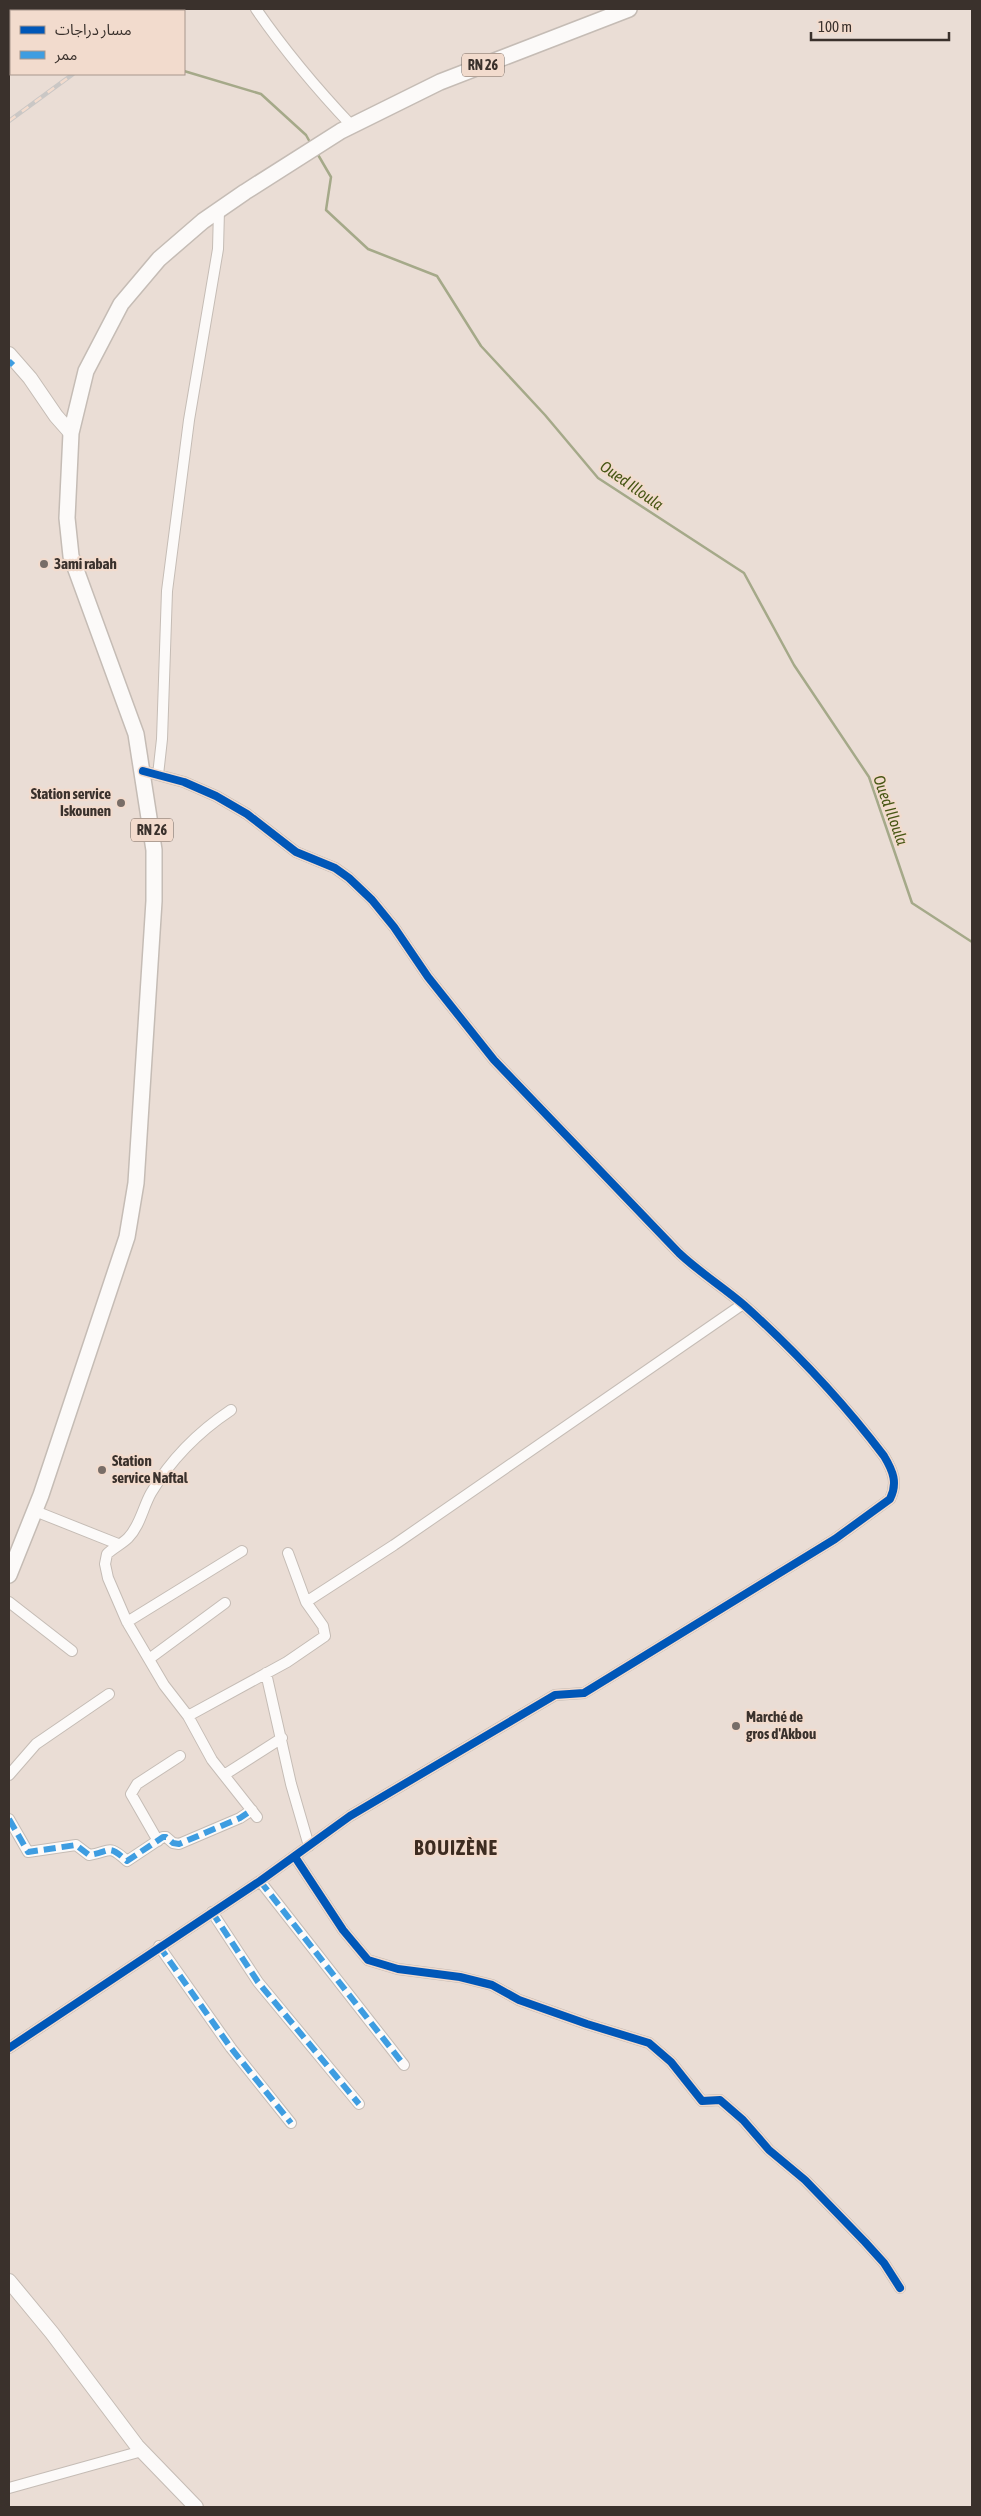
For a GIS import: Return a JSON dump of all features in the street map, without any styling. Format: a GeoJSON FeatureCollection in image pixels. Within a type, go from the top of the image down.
{"type":"FeatureCollection","features":[{"type":"Feature","properties":{"kind":"main road","name":"RN 26"},"geometry":{"type":"LineString","coordinates":[[9,1575],[35,1511],[127,1237],[136,1183],[154,900],[154,850],[136,734],[71,556],[67,518],[71,433],[86,371],[121,304],[159,259],[219,210],[347,128],[440,82],[629,9]]}},
{"type":"Feature","properties":{"kind":"main road"},"geometry":{"type":"LineString","coordinates":[[10,360],[30,378],[56,416],[71,433]]}},
{"type":"Feature","properties":{"kind":"main road"},"geometry":{"type":"LineString","coordinates":[[9,2280],[142,2451],[196,2507]]}},
{"type":"Feature","properties":{"kind":"street"},"geometry":{"type":"LineString","coordinates":[[256,9],[275,37],[347,128]]}},
{"type":"Feature","properties":{"kind":"street"},"geometry":{"type":"LineString","coordinates":[[158,776],[162,739],[167,591],[188,430],[218,249],[219,210]]}},
{"type":"Feature","properties":{"kind":"street"},"geometry":{"type":"LineString","coordinates":[[9,2048],[78,2004],[159,1946],[260,1881],[350,1816],[555,1695],[584,1693],[835,1539],[890,1499],[895,1481],[892,1469],[884,1456],[824,1384],[743,1304],[696,1269],[679,1253],[494,1060],[428,978],[394,928],[372,900],[349,878],[335,868],[296,852],[248,814],[216,796],[184,782],[143,771]]}},
{"type":"Feature","properties":{"kind":"street"},"geometry":{"type":"LineString","coordinates":[[306,1602],[394,1545],[743,1304]]}},
{"type":"Feature","properties":{"kind":"street"},"geometry":{"type":"LineString","coordinates":[[9,1819],[31,1853],[57,1846],[76,1845],[88,1855],[110,1849],[115,1850],[127,1861],[166,1837],[173,1843],[179,1844],[254,1813],[212,1760],[188,1716],[164,1685],[127,1622],[108,1578],[105,1564],[107,1554],[128,1538],[136,1527],[151,1493],[184,1448],[204,1428],[230,1410]]}},
{"type":"Feature","properties":{"kind":"street"},"geometry":{"type":"LineString","coordinates":[[35,1511],[118,1544]]}},
{"type":"Feature","properties":{"kind":"street"},"geometry":{"type":"LineString","coordinates":[[127,1622],[242,1551]]}},
{"type":"Feature","properties":{"kind":"street"},"geometry":{"type":"LineString","coordinates":[[188,1716],[287,1662],[324,1636],[323,1626],[306,1602],[288,1553]]}},
{"type":"Feature","properties":{"kind":"street"},"geometry":{"type":"LineString","coordinates":[[9,1602],[72,1651]]}},
{"type":"Feature","properties":{"kind":"street"},"geometry":{"type":"LineString","coordinates":[[149,1658],[225,1603]]}},
{"type":"Feature","properties":{"kind":"street"},"geometry":{"type":"LineString","coordinates":[[266,1673],[291,1784],[309,1846]]}},
{"type":"Feature","properties":{"kind":"street"},"geometry":{"type":"LineString","coordinates":[[9,1775],[36,1744],[109,1694]]}},
{"type":"Feature","properties":{"kind":"street"},"geometry":{"type":"LineString","coordinates":[[224,1775],[282,1738]]}},
{"type":"Feature","properties":{"kind":"street"},"geometry":{"type":"LineString","coordinates":[[158,1841],[131,1794],[138,1784],[180,1756]]}},
{"type":"Feature","properties":{"kind":"street"},"geometry":{"type":"LineString","coordinates":[[295,1856],[343,1930],[368,1960],[398,1969],[460,1977],[492,1985],[519,2000],[649,2043],[670,2062],[702,2101],[720,2100],[743,2120],[769,2150],[805,2180],[884,2264],[900,2288]]}},
{"type":"Feature","properties":{"kind":"street"},"geometry":{"type":"LineString","coordinates":[[260,1881],[404,2065]]}},
{"type":"Feature","properties":{"kind":"street"},"geometry":{"type":"LineString","coordinates":[[212,1912],[258,1982],[360,2104]]}},
{"type":"Feature","properties":{"kind":"street"},"geometry":{"type":"LineString","coordinates":[[159,1946],[231,2048],[291,2123]]}},
{"type":"Feature","properties":{"kind":"street"},"geometry":{"type":"LineString","coordinates":[[9,2488],[142,2451]]}},
{"type":"Feature","properties":{"kind":"waterway","name":"Oued Illoula"},"geometry":{"type":"LineString","coordinates":[[185,71],[261,94],[306,135],[311,144]]}},
{"type":"Feature","properties":{"kind":"waterway","name":"Oued Illoula"},"geometry":{"type":"LineString","coordinates":[[317,153],[331,177],[326,210],[368,249],[437,276],[481,346],[545,415],[598,478],[744,573],[794,665],[869,777],[912,903],[972,942]]}},
{"type":"Feature","properties":{"kind":"railway"},"geometry":{"type":"LineString","coordinates":[[9,121],[72,75]]}},
{"type":"Feature","properties":{"kind":"marked path"},"geometry":{"type":"LineString","coordinates":[[9,365],[13,361]]}},
{"type":"Feature","properties":{"kind":"marked path"},"geometry":{"type":"LineString","coordinates":[[9,1819],[28,1852],[76,1845],[89,1855],[112,1850],[127,1861],[163,1837],[179,1844],[240,1818],[252,1810]]}},
{"type":"Feature","properties":{"kind":"marked path"},"geometry":{"type":"LineString","coordinates":[[260,1881],[404,2065]]}},
{"type":"Feature","properties":{"kind":"marked path"},"geometry":{"type":"LineString","coordinates":[[212,1912],[258,1982],[359,2104]]}},
{"type":"Feature","properties":{"kind":"marked path"},"geometry":{"type":"LineString","coordinates":[[159,1946],[231,2048],[291,2123]]}},
{"type":"Feature","properties":{"kind":"cycle path"},"geometry":{"type":"LineString","coordinates":[[9,2048],[260,1881],[350,1816],[555,1695],[584,1693],[835,1539],[890,1499],[894,1488],[892,1472],[884,1456],[835,1397],[782,1340],[744,1305],[679,1253],[494,1060],[428,977],[394,927],[372,900],[349,878],[335,868],[296,852],[247,814],[216,796],[184,782],[143,771]]}},
{"type":"Feature","properties":{"kind":"cycle path"},"geometry":{"type":"LineString","coordinates":[[295,1857],[343,1930],[368,1960],[398,1969],[460,1977],[492,1985],[519,2000],[649,2043],[671,2062],[702,2101],[720,2100],[743,2120],[769,2150],[805,2180],[884,2263],[900,2288]]}},
{"type":"Feature","properties":{"kind":"place","name":"3ami rabah"},"geometry":{"type":"Point","coordinates":[44,564]}},
{"type":"Feature","properties":{"kind":"place","name":"Station service Iskounen"},"geometry":{"type":"Point","coordinates":[121,803]}},
{"type":"Feature","properties":{"kind":"place","name":"Station service Naftal"},"geometry":{"type":"Point","coordinates":[102,1470]}},
{"type":"Feature","properties":{"kind":"place","name":"Marché de gros d'Akbou"},"geometry":{"type":"Point","coordinates":[736,1726]}},
{"type":"Feature","properties":{"kind":"district","name":"BOUIZÈNE"},"geometry":{"type":"Point","coordinates":[456,1848]}}]}
